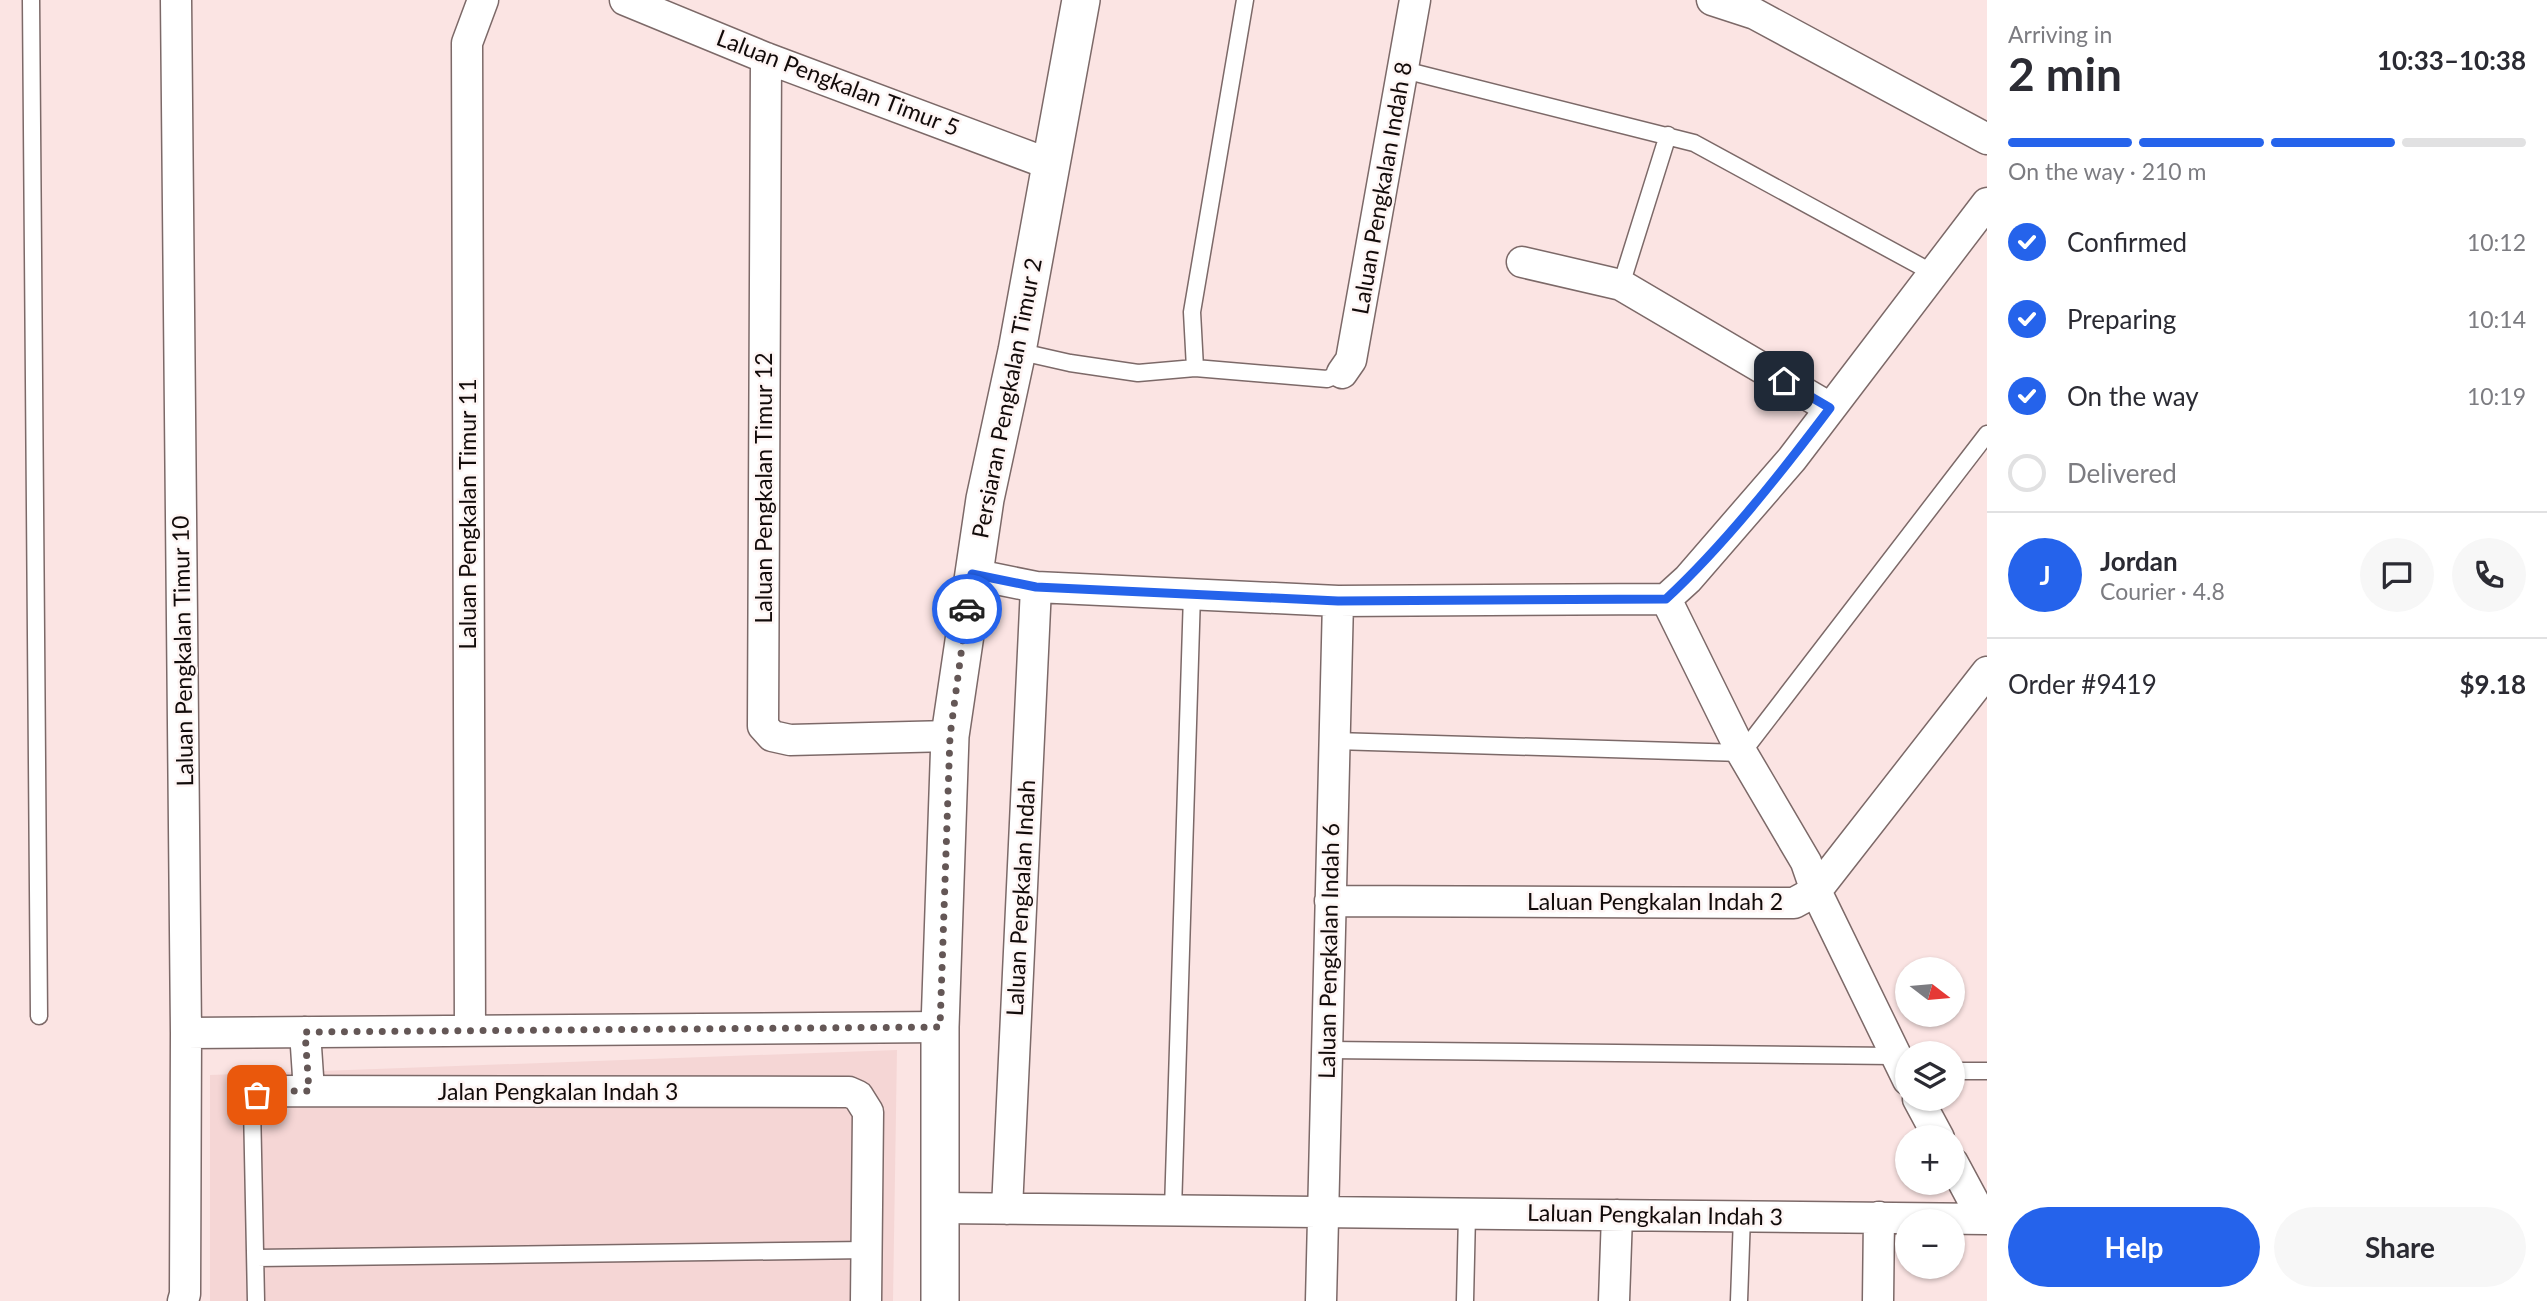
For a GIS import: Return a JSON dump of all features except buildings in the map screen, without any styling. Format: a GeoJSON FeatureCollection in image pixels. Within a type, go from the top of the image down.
{"type":"FeatureCollection","features":[{"type":"Feature","properties":{"kind":"street","name":"Laluan Pengkalan Timur 10"},"geometry":{"type":"LineString","coordinates":[[176,0],[186,1033],[183,1301]]}},
{"type":"Feature","properties":{"kind":"street","name":"Laluan Pengkalan Timur 11"},"geometry":{"type":"LineString","coordinates":[[470,1031],[467,43],[483,0]]}},
{"type":"Feature","properties":{"kind":"street","name":"Laluan Pengkalan Timur 5"},"geometry":{"type":"LineString","coordinates":[[625,0],[766,58],[1052,165]]}},
{"type":"Feature","properties":{"kind":"street","name":"Persiaran Pengkalan Timur 2"},"geometry":{"type":"LineString","coordinates":[[940,1301],[940,1027],[950,736],[985,499],[1017,351],[1081,0]]}},
{"type":"Feature","properties":{"kind":"street","name":"Laluan Pengkalan Indah 8"},"geometry":{"type":"LineString","coordinates":[[1342,373],[1351,360],[1415,0]]}},
{"type":"Feature","properties":{"kind":"street"},"geometry":{"type":"LineString","coordinates":[[1719,1],[1755,14],[1987,139]]}},
{"type":"Feature","properties":{"kind":"street","name":"Laluan Pengkalan Timur 12"},"geometry":{"type":"LineString","coordinates":[[766,58],[763,726],[772,736],[790,740],[950,736]]}},
{"type":"Feature","properties":{"kind":"street"},"geometry":{"type":"LineString","coordinates":[[972,574],[1036,587],[1338,601],[1666,599],[1688,579],[1774,479],[1987,203]]}},
{"type":"Feature","properties":{"kind":"street"},"geometry":{"type":"LineString","coordinates":[[1522,262],[1621,285],[1830,408]]}},
{"type":"Feature","properties":{"kind":"street","name":"Laluan Pengkalan Indah"},"geometry":{"type":"LineString","coordinates":[[1007,1209],[1036,587]]}},
{"type":"Feature","properties":{"kind":"street","name":"Laluan Pengkalan Indah 2"},"geometry":{"type":"LineString","coordinates":[[1330,901],[1794,903],[1816,891],[1805,862],[1742,753],[1666,599]]}},
{"type":"Feature","properties":{"kind":"street","name":"Laluan Pengkalan Indah 6"},"geometry":{"type":"LineString","coordinates":[[1321,1301],[1338,601]]}},
{"type":"Feature","properties":{"kind":"street"},"geometry":{"type":"LineString","coordinates":[[1895,1054],[1816,891],[1987,671]]}},
{"type":"Feature","properties":{"kind":"street"},"geometry":{"type":"LineString","coordinates":[[186,1033],[940,1027]]}},
{"type":"Feature","properties":{"kind":"street"},"geometry":{"type":"LineString","coordinates":[[305,1032],[309,1091]]}},
{"type":"Feature","properties":{"kind":"street","name":"Jalan Pengkalan Indah 3"},"geometry":{"type":"LineString","coordinates":[[257,1095],[270,1091],[849,1092],[858,1096],[868,1112],[867,1250]]}},
{"type":"Feature","properties":{"kind":"street"},"geometry":{"type":"LineString","coordinates":[[1965,1185],[1985,1219]]}},
{"type":"Feature","properties":{"kind":"street","name":"Laluan Pengkalan Indah 3"},"geometry":{"type":"LineString","coordinates":[[940,1208],[1985,1219]]}},
{"type":"Feature","properties":{"kind":"street"},"geometry":{"type":"LineString","coordinates":[[1615,1301],[1617,1215]]}},
{"type":"Feature","properties":{"kind":"street"},"geometry":{"type":"LineString","coordinates":[[1878,1301],[1879,1217]]}},
{"type":"Feature","properties":{"kind":"street"},"geometry":{"type":"LineString","coordinates":[[866,1301],[867,1250]]}},
{"type":"Feature","properties":{"kind":"lane"},"geometry":{"type":"LineString","coordinates":[[31,0],[39,1016]]}},
{"type":"Feature","properties":{"kind":"lane"},"geometry":{"type":"LineString","coordinates":[[1195,369],[1192,312],[1245,0]]}},
{"type":"Feature","properties":{"kind":"lane"},"geometry":{"type":"LineString","coordinates":[[1404,70],[1694,143],[1933,274]]}},
{"type":"Feature","properties":{"kind":"lane"},"geometry":{"type":"LineString","coordinates":[[1621,285],[1668,135]]}},
{"type":"Feature","properties":{"kind":"lane"},"geometry":{"type":"LineString","coordinates":[[1017,351],[1070,363],[1138,373],[1195,369],[1327,379],[1342,373]]}},
{"type":"Feature","properties":{"kind":"lane"},"geometry":{"type":"LineString","coordinates":[[1335,741],[1742,753],[1987,434]]}},
{"type":"Feature","properties":{"kind":"lane"},"geometry":{"type":"LineString","coordinates":[[1173,1210],[1192,594]]}},
{"type":"Feature","properties":{"kind":"lane"},"geometry":{"type":"LineString","coordinates":[[1327,1051],[1895,1070]]}},
{"type":"Feature","properties":{"kind":"lane"},"geometry":{"type":"LineString","coordinates":[[1965,1071],[1987,1071]]}},
{"type":"Feature","properties":{"kind":"lane"},"geometry":{"type":"LineString","coordinates":[[256,1301],[252,1105],[257,1095]]}},
{"type":"Feature","properties":{"kind":"lane"},"geometry":{"type":"LineString","coordinates":[[1465,1301],[1467,1214]]}},
{"type":"Feature","properties":{"kind":"lane"},"geometry":{"type":"LineString","coordinates":[[1739,1301],[1742,1216]]}},
{"type":"Feature","properties":{"kind":"lane"},"geometry":{"type":"LineString","coordinates":[[256,1258],[867,1250]]}},
{"type":"Feature","properties":{"kind":"shaded area"},"geometry":{"type":"Polygon","coordinates":[[[897,1050],[893,1301],[210,1301],[210,1075],[897,1050]]]}},
{"type":"Feature","properties":{"kind":"way so far"},"geometry":{"type":"LineString","coordinates":[[257,1095],[270,1091],[309,1091],[305,1032],[940,1027],[950,736],[967,609]]}},
{"type":"Feature","properties":{"kind":"route"},"geometry":{"type":"LineString","coordinates":[[967,609],[972,574],[1036,587],[1338,601],[1666,599],[1688,579],[1792,459],[1830,408],[1784,381]]}}]}
